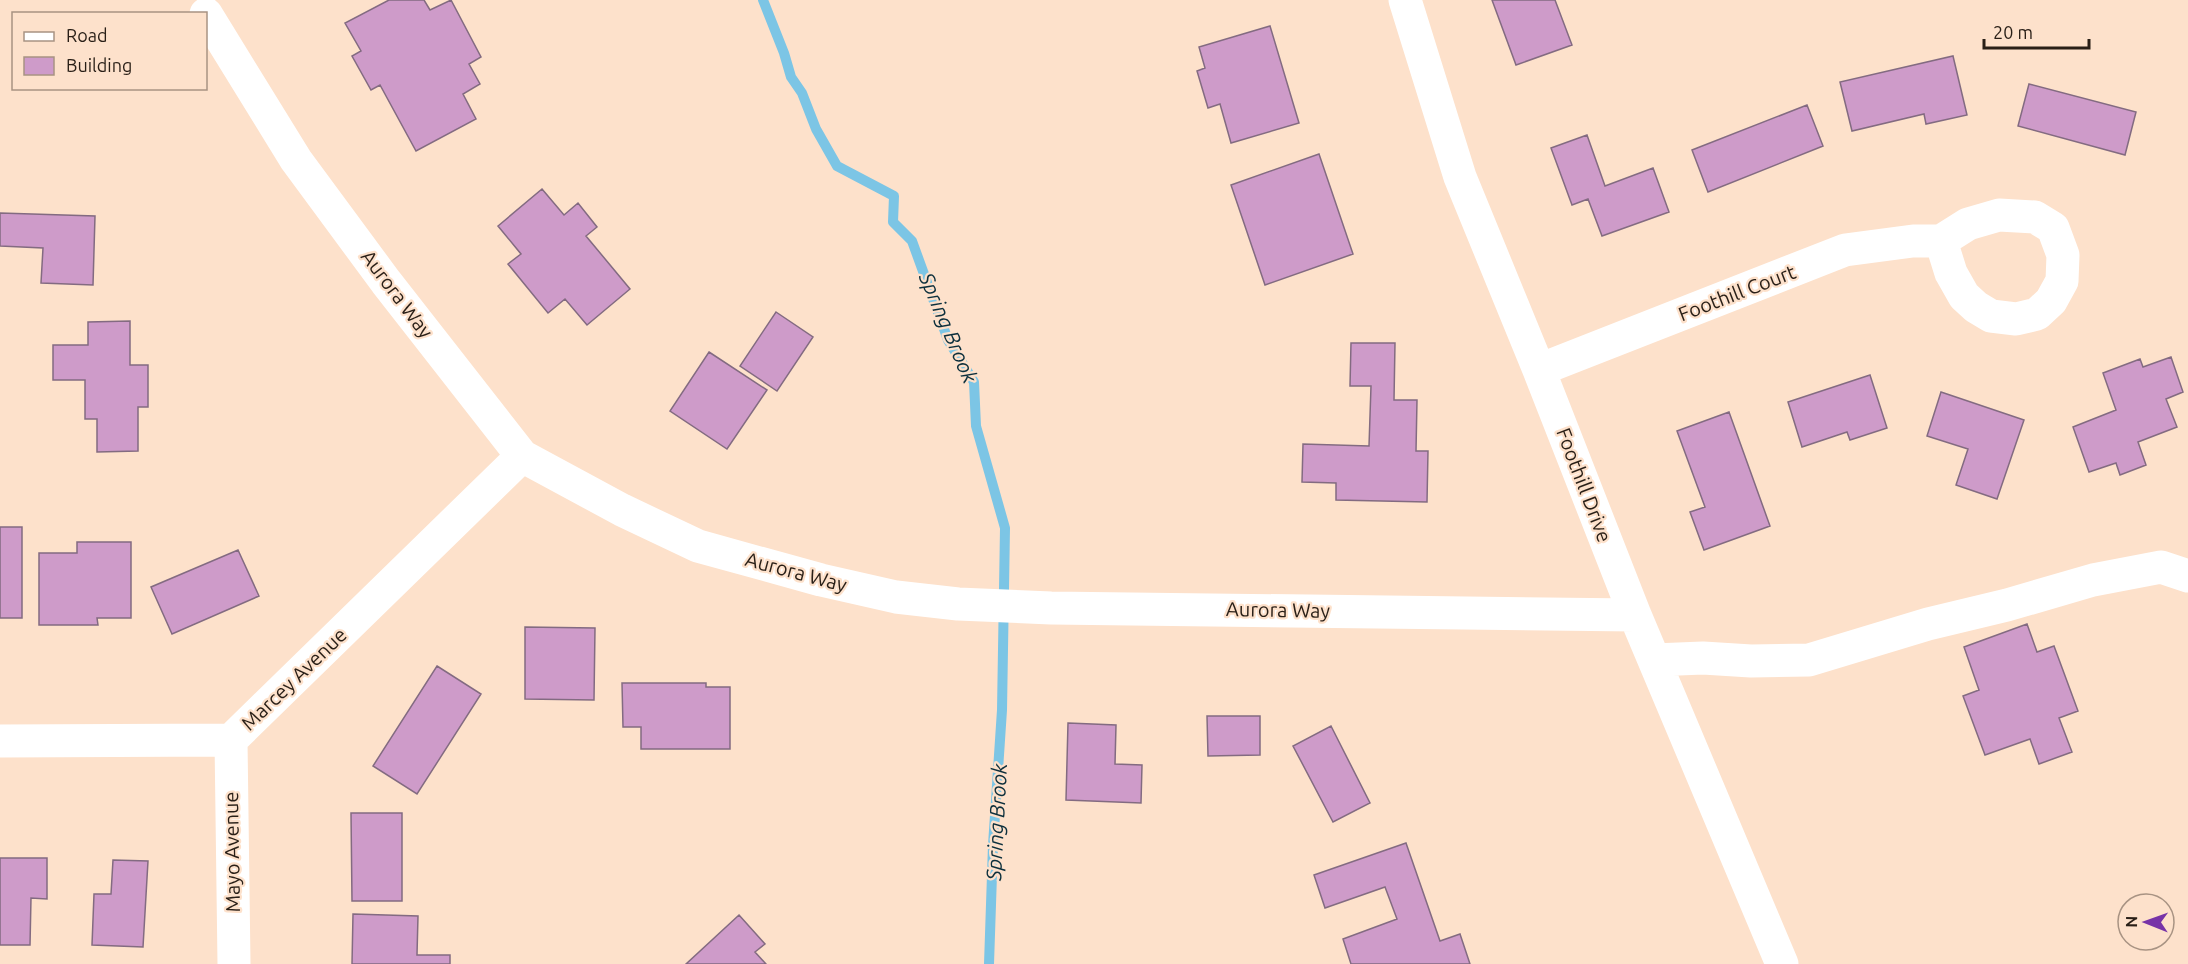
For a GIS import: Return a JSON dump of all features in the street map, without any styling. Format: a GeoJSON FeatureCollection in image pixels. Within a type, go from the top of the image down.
{"type":"FeatureCollection","features":[{"type":"Feature","properties":{"kind":"street","name":"Foothill Drive"},"geometry":{"type":"LineString","coordinates":[[1405,0],[1460,177],[1635,615],[1782,964]]}},
{"type":"Feature","properties":{"kind":"street","name":"Aurora Way"},"geometry":{"type":"LineString","coordinates":[[207,17],[296,160],[386,282],[522,456],[622,510],[698,546],[820,580],[896,597],[958,604],[1051,608],[1635,615]]}},
{"type":"Feature","properties":{"kind":"street","name":"Foothill Court"},"geometry":{"type":"LineString","coordinates":[[1539,370],[1845,250],[1913,240],[1941,242]]}},
{"type":"Feature","properties":{"kind":"street","name":"Marcey Avenue"},"geometry":{"type":"LineString","coordinates":[[0,741],[231,740],[522,456]]}},
{"type":"Feature","properties":{"kind":"street"},"geometry":{"type":"LineString","coordinates":[[1654,660],[1703,658],[1752,661],[1809,660],[1928,624],[2007,605],[2093,580],[2161,567],[2188,576]]}},
{"type":"Feature","properties":{"kind":"street","name":"Mayo Avenue"},"geometry":{"type":"LineString","coordinates":[[231,740],[234,964]]}},
{"type":"Feature","properties":{"kind":"building"},"geometry":{"type":"Polygon","coordinates":[[[389,0],[424,0],[430,10],[451,0],[481,57],[469,64],[480,84],[463,94],[476,119],[416,151],[380,85],[371,90],[352,56],[361,51],[345,23],[389,0]]]}},
{"type":"Feature","properties":{"kind":"building"},"geometry":{"type":"Polygon","coordinates":[[[1492,0],[1555,0],[1572,45],[1516,65],[1492,0]]]}},
{"type":"Feature","properties":{"kind":"building"},"geometry":{"type":"Polygon","coordinates":[[[1270,26],[1299,123],[1231,143],[1220,104],[1208,108],[1197,71],[1205,68],[1199,47],[1270,26]]]}},
{"type":"Feature","properties":{"kind":"building"},"geometry":{"type":"Polygon","coordinates":[[[1953,56],[1967,115],[1926,124],[1924,114],[1852,131],[1840,82],[1953,56]]]}},
{"type":"Feature","properties":{"kind":"building"},"geometry":{"type":"Polygon","coordinates":[[[2029,84],[2136,112],[2125,155],[2018,126],[2029,84]]]}},
{"type":"Feature","properties":{"kind":"building"},"geometry":{"type":"Polygon","coordinates":[[[1807,105],[1823,146],[1708,192],[1692,150],[1807,105]]]}},
{"type":"Feature","properties":{"kind":"building"},"geometry":{"type":"Polygon","coordinates":[[[1587,135],[1605,186],[1653,168],[1669,212],[1602,236],[1588,199],[1572,205],[1551,148],[1587,135]]]}},
{"type":"Feature","properties":{"kind":"building"},"geometry":{"type":"Polygon","coordinates":[[[1319,154],[1353,254],[1265,285],[1231,185],[1319,154]]]}},
{"type":"Feature","properties":{"kind":"building"},"geometry":{"type":"Polygon","coordinates":[[[542,189],[564,215],[578,203],[597,227],[586,236],[630,289],[587,325],[565,299],[548,313],[508,264],[521,254],[498,226],[542,189]]]}},
{"type":"Feature","properties":{"kind":"building"},"geometry":{"type":"Polygon","coordinates":[[[0,213],[95,216],[93,285],[41,283],[43,248],[0,246],[0,213]]]}},
{"type":"Feature","properties":{"kind":"building"},"geometry":{"type":"Polygon","coordinates":[[[776,312],[813,337],[777,391],[740,366],[776,312]]]}},
{"type":"Feature","properties":{"kind":"building"},"geometry":{"type":"Polygon","coordinates":[[[130,321],[130,365],[148,365],[148,407],[138,407],[138,451],[97,452],[97,419],[85,419],[85,380],[53,380],[53,345],[88,345],[88,322],[130,321]]]}},
{"type":"Feature","properties":{"kind":"building"},"geometry":{"type":"Polygon","coordinates":[[[1351,343],[1395,343],[1394,400],[1417,400],[1416,451],[1428,451],[1427,502],[1336,500],[1336,483],[1302,482],[1303,444],[1369,446],[1371,386],[1350,386],[1351,343]]]}},
{"type":"Feature","properties":{"kind":"building"},"geometry":{"type":"Polygon","coordinates":[[[709,352],[767,390],[727,449],[670,411],[709,352]]]}},
{"type":"Feature","properties":{"kind":"building"},"geometry":{"type":"Polygon","coordinates":[[[2171,357],[2183,392],[2166,399],[2177,427],[2138,442],[2146,465],[2120,475],[2116,463],[2089,472],[2073,427],[2116,410],[2103,373],[2140,359],[2143,367],[2171,357]]]}},
{"type":"Feature","properties":{"kind":"building"},"geometry":{"type":"Polygon","coordinates":[[[1870,375],[1887,428],[1850,440],[1847,432],[1802,447],[1788,402],[1870,375]]]}},
{"type":"Feature","properties":{"kind":"building"},"geometry":{"type":"Polygon","coordinates":[[[1941,392],[2024,420],[1997,499],[1956,485],[1968,449],[1927,436],[1941,392]]]}},
{"type":"Feature","properties":{"kind":"building"},"geometry":{"type":"Polygon","coordinates":[[[1729,412],[1770,526],[1704,550],[1690,512],[1705,507],[1677,431],[1729,412]]]}},
{"type":"Feature","properties":{"kind":"building"},"geometry":{"type":"Polygon","coordinates":[[[0,527],[22,527],[22,618],[0,618],[0,527]]]}},
{"type":"Feature","properties":{"kind":"building"},"geometry":{"type":"Polygon","coordinates":[[[77,542],[131,542],[131,618],[97,618],[98,625],[39,625],[39,553],[77,553],[77,542]]]}},
{"type":"Feature","properties":{"kind":"building"},"geometry":{"type":"Polygon","coordinates":[[[238,550],[259,596],[172,634],[151,587],[238,550]]]}},
{"type":"Feature","properties":{"kind":"building"},"geometry":{"type":"Polygon","coordinates":[[[2027,624],[2037,652],[2054,646],[2078,711],[2059,718],[2072,752],[2039,764],[2030,739],[1985,755],[1963,696],[1979,690],[1964,647],[2027,624]]]}},
{"type":"Feature","properties":{"kind":"building"},"geometry":{"type":"Polygon","coordinates":[[[525,627],[595,628],[594,700],[525,699],[525,627]]]}},
{"type":"Feature","properties":{"kind":"building"},"geometry":{"type":"Polygon","coordinates":[[[437,666],[481,694],[417,794],[373,766],[437,666]]]}},
{"type":"Feature","properties":{"kind":"building"},"geometry":{"type":"Polygon","coordinates":[[[622,683],[706,683],[706,687],[730,687],[730,749],[641,749],[641,727],[623,727],[622,683]]]}},
{"type":"Feature","properties":{"kind":"building"},"geometry":{"type":"Polygon","coordinates":[[[1207,716],[1260,716],[1260,755],[1208,756],[1207,716]]]}},
{"type":"Feature","properties":{"kind":"building"},"geometry":{"type":"Polygon","coordinates":[[[1068,723],[1116,725],[1115,764],[1142,765],[1141,803],[1066,800],[1068,723]]]}},
{"type":"Feature","properties":{"kind":"building"},"geometry":{"type":"Polygon","coordinates":[[[1331,726],[1370,803],[1333,822],[1293,746],[1331,726]]]}},
{"type":"Feature","properties":{"kind":"building"},"geometry":{"type":"Polygon","coordinates":[[[351,813],[402,813],[402,901],[352,901],[351,813]]]}},
{"type":"Feature","properties":{"kind":"building"},"geometry":{"type":"Polygon","coordinates":[[[1406,843],[1440,941],[1460,934],[1470,964],[1351,964],[1343,939],[1397,919],[1385,887],[1325,908],[1314,875],[1406,843]]]}},
{"type":"Feature","properties":{"kind":"building"},"geometry":{"type":"Polygon","coordinates":[[[0,858],[47,858],[47,899],[31,898],[30,945],[0,945],[0,858]]]}},
{"type":"Feature","properties":{"kind":"building"},"geometry":{"type":"Polygon","coordinates":[[[113,860],[148,861],[143,947],[92,945],[94,894],[111,894],[113,860]]]}},
{"type":"Feature","properties":{"kind":"building"},"geometry":{"type":"Polygon","coordinates":[[[353,914],[418,916],[417,955],[450,955],[450,964],[352,964],[353,914]]]}},
{"type":"Feature","properties":{"kind":"building"},"geometry":{"type":"Polygon","coordinates":[[[739,915],[765,944],[755,952],[766,964],[686,964],[739,915]]]}},
{"type":"Feature","properties":{"kind":"waterway","name":"Spring Brook"},"geometry":{"type":"LineString","coordinates":[[763,0],[791,77],[802,93],[816,129],[837,166],[894,196],[893,222],[912,241],[948,340],[974,382],[976,426],[1005,528],[1002,710],[993,845],[989,964]]}}]}
